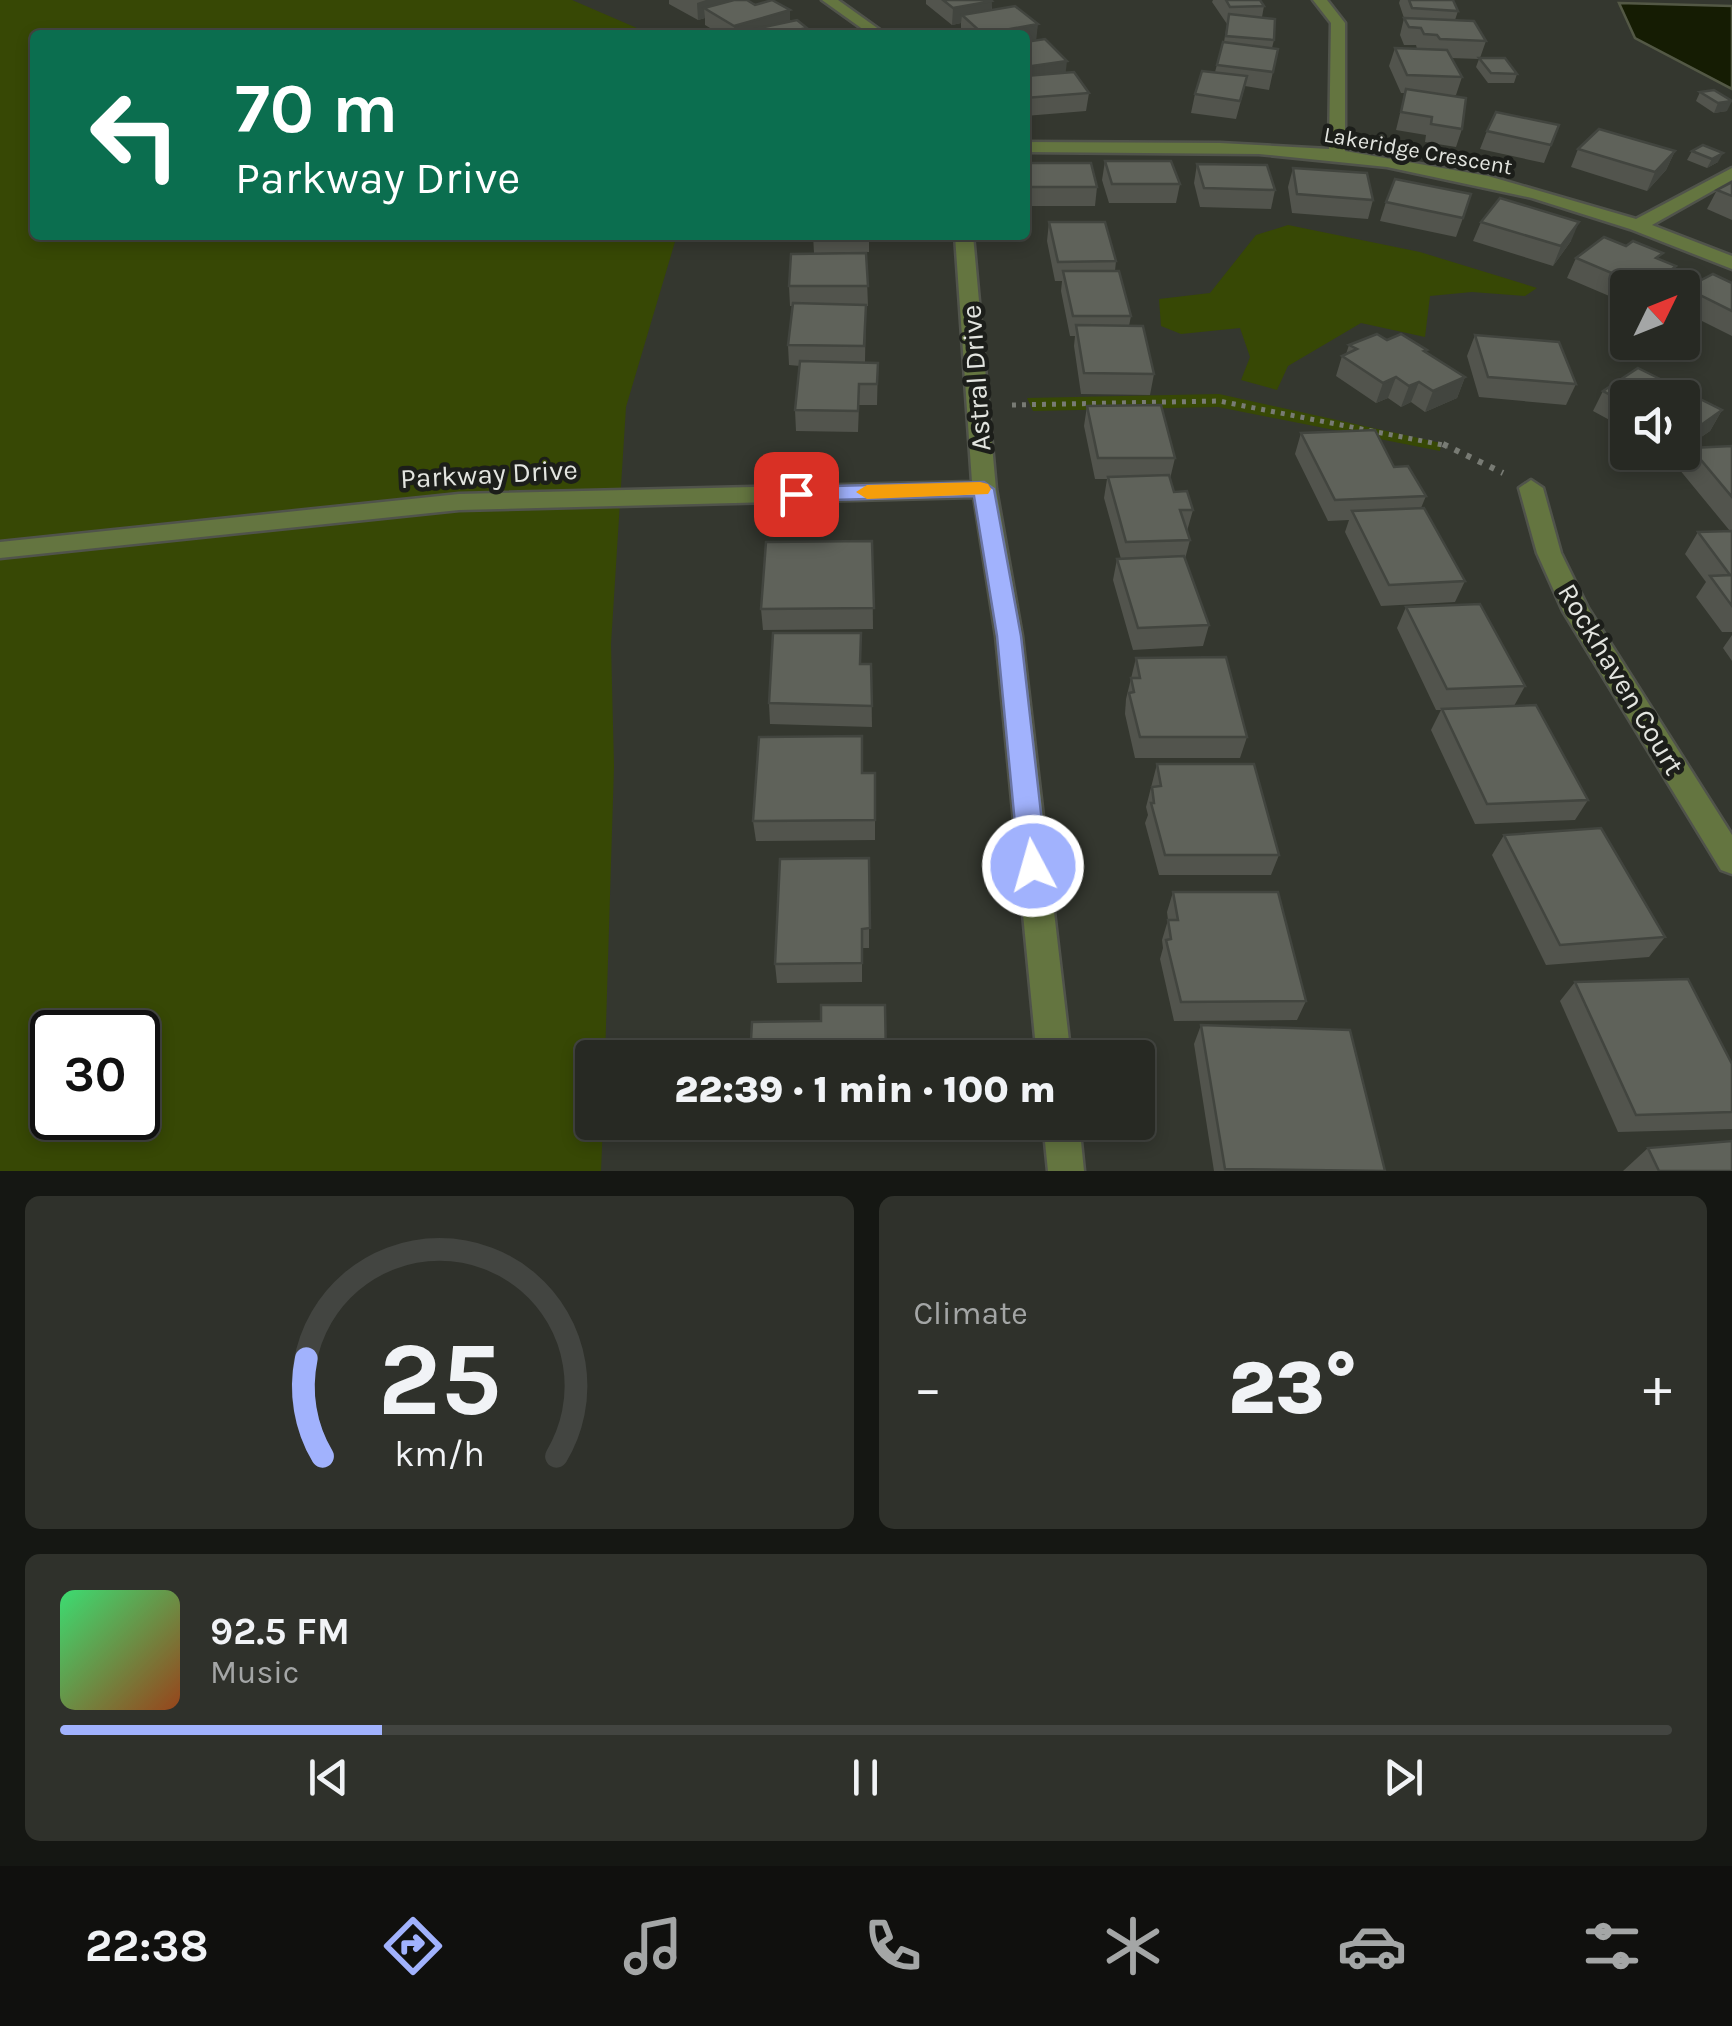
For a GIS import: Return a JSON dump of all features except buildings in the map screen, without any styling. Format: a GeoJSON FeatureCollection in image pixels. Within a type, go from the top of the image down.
{"type":"FeatureCollection","features":[{"type":"Feature","properties":{"kind":"street"},"geometry":{"type":"LineString","coordinates":[[830,0],[873,30]]}},
{"type":"Feature","properties":{"kind":"street"},"geometry":{"type":"LineString","coordinates":[[1320,0],[1338,23],[1337,155]]}},
{"type":"Feature","properties":{"kind":"street","name":"Lakeridge Crescent"},"geometry":{"type":"LineString","coordinates":[[1030,147],[1181,147],[1337,155],[1500,186],[1637,226],[1732,263]]}},
{"type":"Feature","properties":{"kind":"street"},"geometry":{"type":"LineString","coordinates":[[1637,226],[1732,173]]}},
{"type":"Feature","properties":{"kind":"street","name":"Astral Drive"},"geometry":{"type":"LineString","coordinates":[[964,240],[984,489],[1009,636],[1052,1040]]}},
{"type":"Feature","properties":{"kind":"street","name":"Rockhaven Court"},"geometry":{"type":"LineString","coordinates":[[1531,488],[1549,553],[1576,611],[1732,861]]}},
{"type":"Feature","properties":{"kind":"street","name":"Parkway Drive"},"geometry":{"type":"LineString","coordinates":[[0,550],[459,502],[984,489]]}},
{"type":"Feature","properties":{"kind":"street"},"geometry":{"type":"LineString","coordinates":[[1063,1140],[1066,1171]]}},
{"type":"Feature","properties":{"kind":"path"},"geometry":{"type":"LineString","coordinates":[[979,406],[1219,401],[1442,442],[1531,488]]}},
{"type":"Feature","properties":{"kind":"green space"},"geometry":{"type":"Polygon","coordinates":[[[0,0],[572,0],[641,30],[30,30],[30,240],[676,240],[626,407],[611,644],[614,766],[606,1040],[575,1040],[575,1140],[602,1140],[601,1171],[0,1171],[0,0]]]}},
{"type":"Feature","properties":{"kind":"green space"},"geometry":{"type":"Polygon","coordinates":[[[1288,225],[1420,252],[1537,288],[1525,296],[1472,292],[1430,296],[1425,337],[1361,323],[1288,366],[1277,390],[1241,380],[1250,357],[1240,328],[1181,334],[1161,326],[1159,299],[1210,293],[1256,235],[1288,225]]]}},
{"type":"Feature","properties":{"kind":"green space"},"geometry":{"type":"Polygon","coordinates":[[[1219,394],[1441,443],[1440,451],[1218,407],[1033,411],[1027,398],[1219,394]]]}},
{"type":"Feature","properties":{"kind":"shaded area"},"geometry":{"type":"Polygon","coordinates":[[[1619,3],[1732,6],[1732,89],[1635,38],[1619,3]]]}},
{"type":"Feature","properties":{"kind":"slow traffic"},"geometry":{"type":"LineString","coordinates":[[867,492],[980,489]]}},
{"type":"Feature","properties":{"kind":"route"},"geometry":{"type":"LineString","coordinates":[[796,494],[984,489],[1009,636],[1033,866]]}}]}
